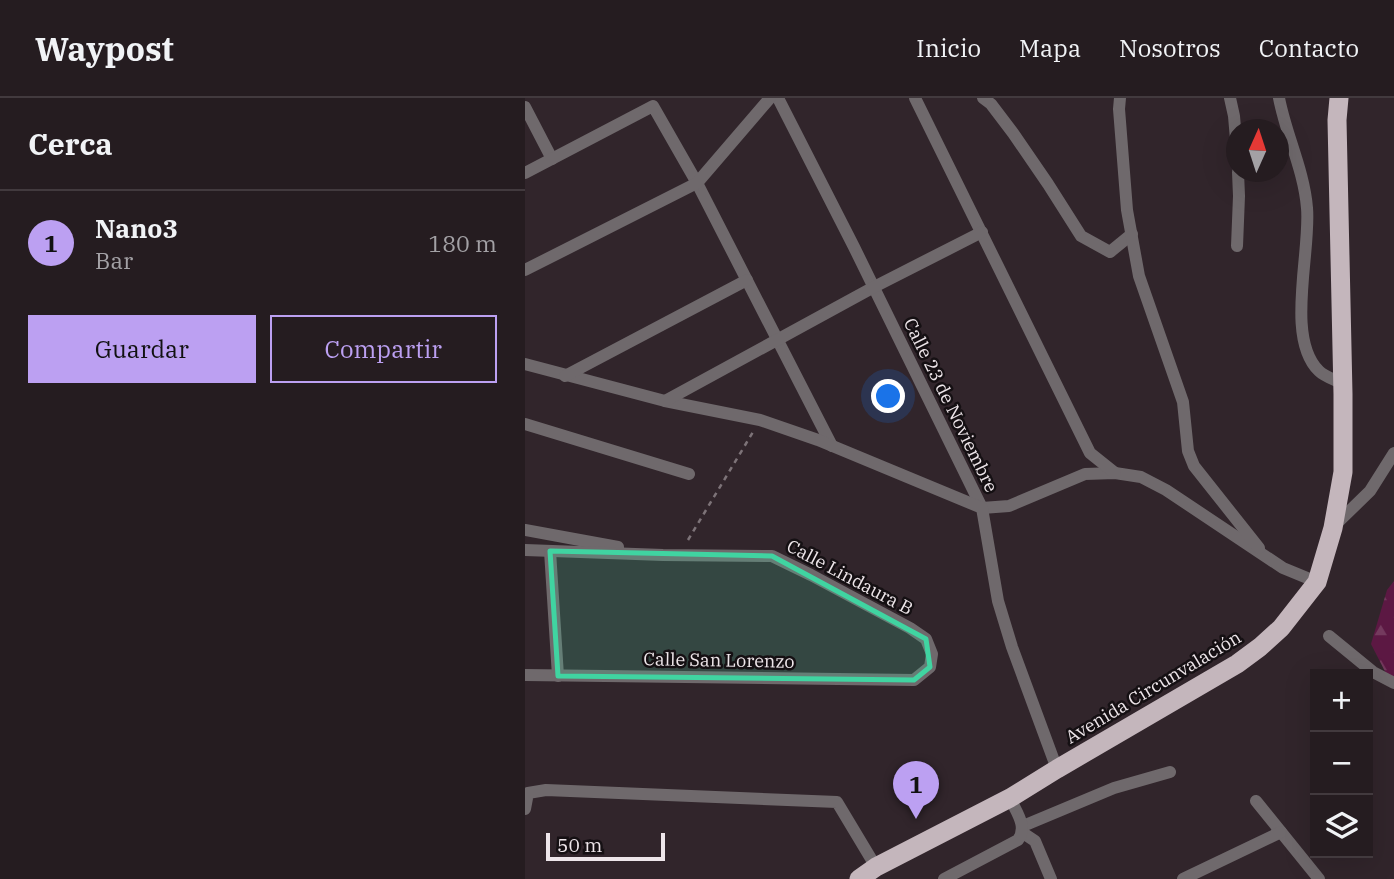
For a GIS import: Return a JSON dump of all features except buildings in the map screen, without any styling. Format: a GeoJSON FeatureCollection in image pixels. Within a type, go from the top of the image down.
{"type":"FeatureCollection","features":[{"type":"Feature","properties":{"kind":"highway","name":"Avenida Circunvalación"},"geometry":{"type":"LineString","coordinates":[[859,879],[876,867],[1010,798],[1237,664],[1260,648],[1281,628],[1317,582],[1333,528],[1343,471],[1339,98]]}},
{"type":"Feature","properties":{"kind":"street"},"geometry":{"type":"LineString","coordinates":[[525,270],[697,183],[770,98]]}},
{"type":"Feature","properties":{"kind":"street","name":"Calle 23 de Noviembre"},"geometry":{"type":"LineString","coordinates":[[778,98],[982,508],[1009,506],[1085,474],[1115,472],[1141,477],[1166,490],[1283,568],[1317,582]]}},
{"type":"Feature","properties":{"kind":"street"},"geometry":{"type":"LineString","coordinates":[[915,98],[1090,453],[1115,472]]}},
{"type":"Feature","properties":{"kind":"street"},"geometry":{"type":"LineString","coordinates":[[983,98],[991,104],[1013,133],[1081,236],[1110,252],[1132,234]]}},
{"type":"Feature","properties":{"kind":"street"},"geometry":{"type":"LineString","coordinates":[[1120,98],[1127,210],[1139,276],[1183,402],[1188,451],[1194,466],[1266,557]]}},
{"type":"Feature","properties":{"kind":"street"},"geometry":{"type":"LineString","coordinates":[[1230,98],[1234,119]]}},
{"type":"Feature","properties":{"kind":"street"},"geometry":{"type":"LineString","coordinates":[[1279,98],[1307,208],[1301,325],[1305,351],[1319,372],[1343,384]]}},
{"type":"Feature","properties":{"kind":"street"},"geometry":{"type":"LineString","coordinates":[[525,173],[653,106],[697,183],[832,446]]}},
{"type":"Feature","properties":{"kind":"street"},"geometry":{"type":"LineString","coordinates":[[525,107],[552,159]]}},
{"type":"Feature","properties":{"kind":"street"},"geometry":{"type":"LineString","coordinates":[[1237,246],[1238,182]]}},
{"type":"Feature","properties":{"kind":"street"},"geometry":{"type":"LineString","coordinates":[[665,401],[874,287],[982,232]]}},
{"type":"Feature","properties":{"kind":"street"},"geometry":{"type":"LineString","coordinates":[[565,376],[747,280]]}},
{"type":"Feature","properties":{"kind":"street"},"geometry":{"type":"LineString","coordinates":[[525,364],[665,401],[760,420],[832,446],[982,508],[998,601],[1056,769]]}},
{"type":"Feature","properties":{"kind":"street"},"geometry":{"type":"LineString","coordinates":[[525,424],[689,474]]}},
{"type":"Feature","properties":{"kind":"street"},"geometry":{"type":"LineString","coordinates":[[1333,528],[1370,491],[1394,453]]}},
{"type":"Feature","properties":{"kind":"street","name":"Calle Lindaura B"},"geometry":{"type":"LineString","coordinates":[[525,530],[663,555]]}},
{"type":"Feature","properties":{"kind":"street","name":"Calle Lindaura B"},"geometry":{"type":"LineString","coordinates":[[525,550],[772,556],[926,639],[932,654],[930,667],[914,680]]}},
{"type":"Feature","properties":{"kind":"street"},"geometry":{"type":"LineString","coordinates":[[550,551],[558,676]]}},
{"type":"Feature","properties":{"kind":"street"},"geometry":{"type":"LineString","coordinates":[[1329,636],[1373,672],[1394,683]]}},
{"type":"Feature","properties":{"kind":"street","name":"Calle San Lorenzo"},"geometry":{"type":"LineString","coordinates":[[525,675],[914,680]]}},
{"type":"Feature","properties":{"kind":"street"},"geometry":{"type":"LineString","coordinates":[[944,879],[1018,840],[1023,830],[1114,788],[1170,772]]}},
{"type":"Feature","properties":{"kind":"street"},"geometry":{"type":"LineString","coordinates":[[525,809],[528,793],[546,790],[837,802],[876,867]]}},
{"type":"Feature","properties":{"kind":"street"},"geometry":{"type":"LineString","coordinates":[[1010,798],[1023,830],[1035,841],[1051,879]]}},
{"type":"Feature","properties":{"kind":"street"},"geometry":{"type":"LineString","coordinates":[[1256,801],[1319,879]]}},
{"type":"Feature","properties":{"kind":"street"},"geometry":{"type":"LineString","coordinates":[[1182,879],[1281,832]]}},
{"type":"Feature","properties":{"kind":"path"},"geometry":{"type":"LineString","coordinates":[[679,555],[760,420]]}},
{"type":"Feature","properties":{"kind":"highlighted area"},"geometry":{"type":"Polygon","coordinates":[[[550,551],[772,556],[926,639],[930,667],[914,680],[558,676],[550,551]]]}},
{"type":"Feature","properties":{"kind":"green space"},"geometry":{"type":"Polygon","coordinates":[[[1394,581],[1394,689],[1371,644],[1387,590],[1394,581]]]}},
{"type":"Feature","properties":{"kind":"place","name":"Nano3"},"geometry":{"type":"Point","coordinates":[916,819]}}]}
